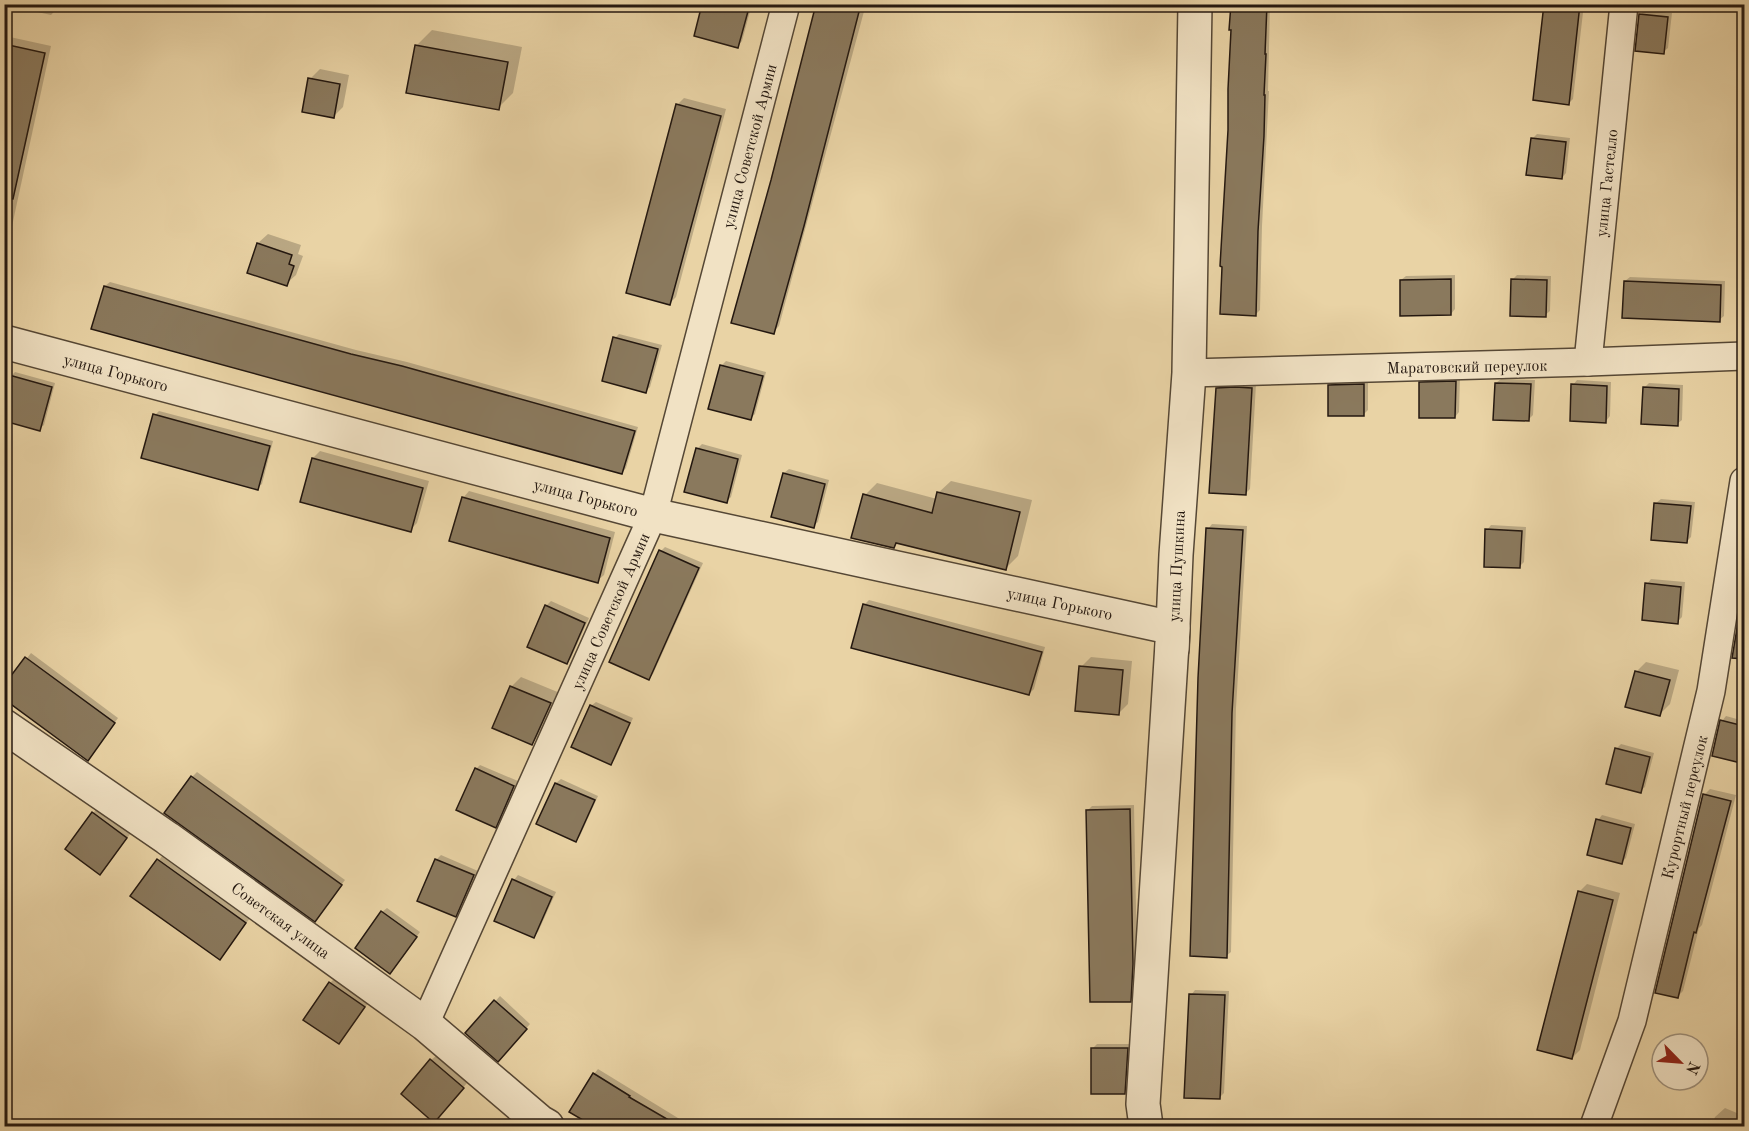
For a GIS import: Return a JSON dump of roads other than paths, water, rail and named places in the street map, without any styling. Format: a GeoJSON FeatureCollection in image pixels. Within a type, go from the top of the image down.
{"type":"FeatureCollection","features":[{"type":"Feature","properties":{"kind":"street","name":"улица Советской Армии"},"geometry":{"type":"LineString","coordinates":[[425,1024],[653,515],[786,4]]}},
{"type":"Feature","properties":{"kind":"street","name":"улица Пушкина"},"geometry":{"type":"LineString","coordinates":[[1146,1126],[1143,1104],[1189,373],[1195,4]]}},
{"type":"Feature","properties":{"kind":"street","name":"улица Гастелло"},"geometry":{"type":"LineString","coordinates":[[1588,362],[1624,4]]}},
{"type":"Feature","properties":{"kind":"street","name":"улица Горького"},"geometry":{"type":"LineString","coordinates":[[4,342],[653,515],[1173,628]]}},
{"type":"Feature","properties":{"kind":"street","name":"Маратовский переулок"},"geometry":{"type":"LineString","coordinates":[[1189,373],[1744,356]]}},
{"type":"Feature","properties":{"kind":"street","name":"Курортный переулок"},"geometry":{"type":"LineString","coordinates":[[1594,1126],[1632,1021],[1712,692],[1744,481]]}},
{"type":"Feature","properties":{"kind":"street","name":"Советская улица"},"geometry":{"type":"LineString","coordinates":[[4,726],[176,845],[425,1024],[542,1125]]}}]}
